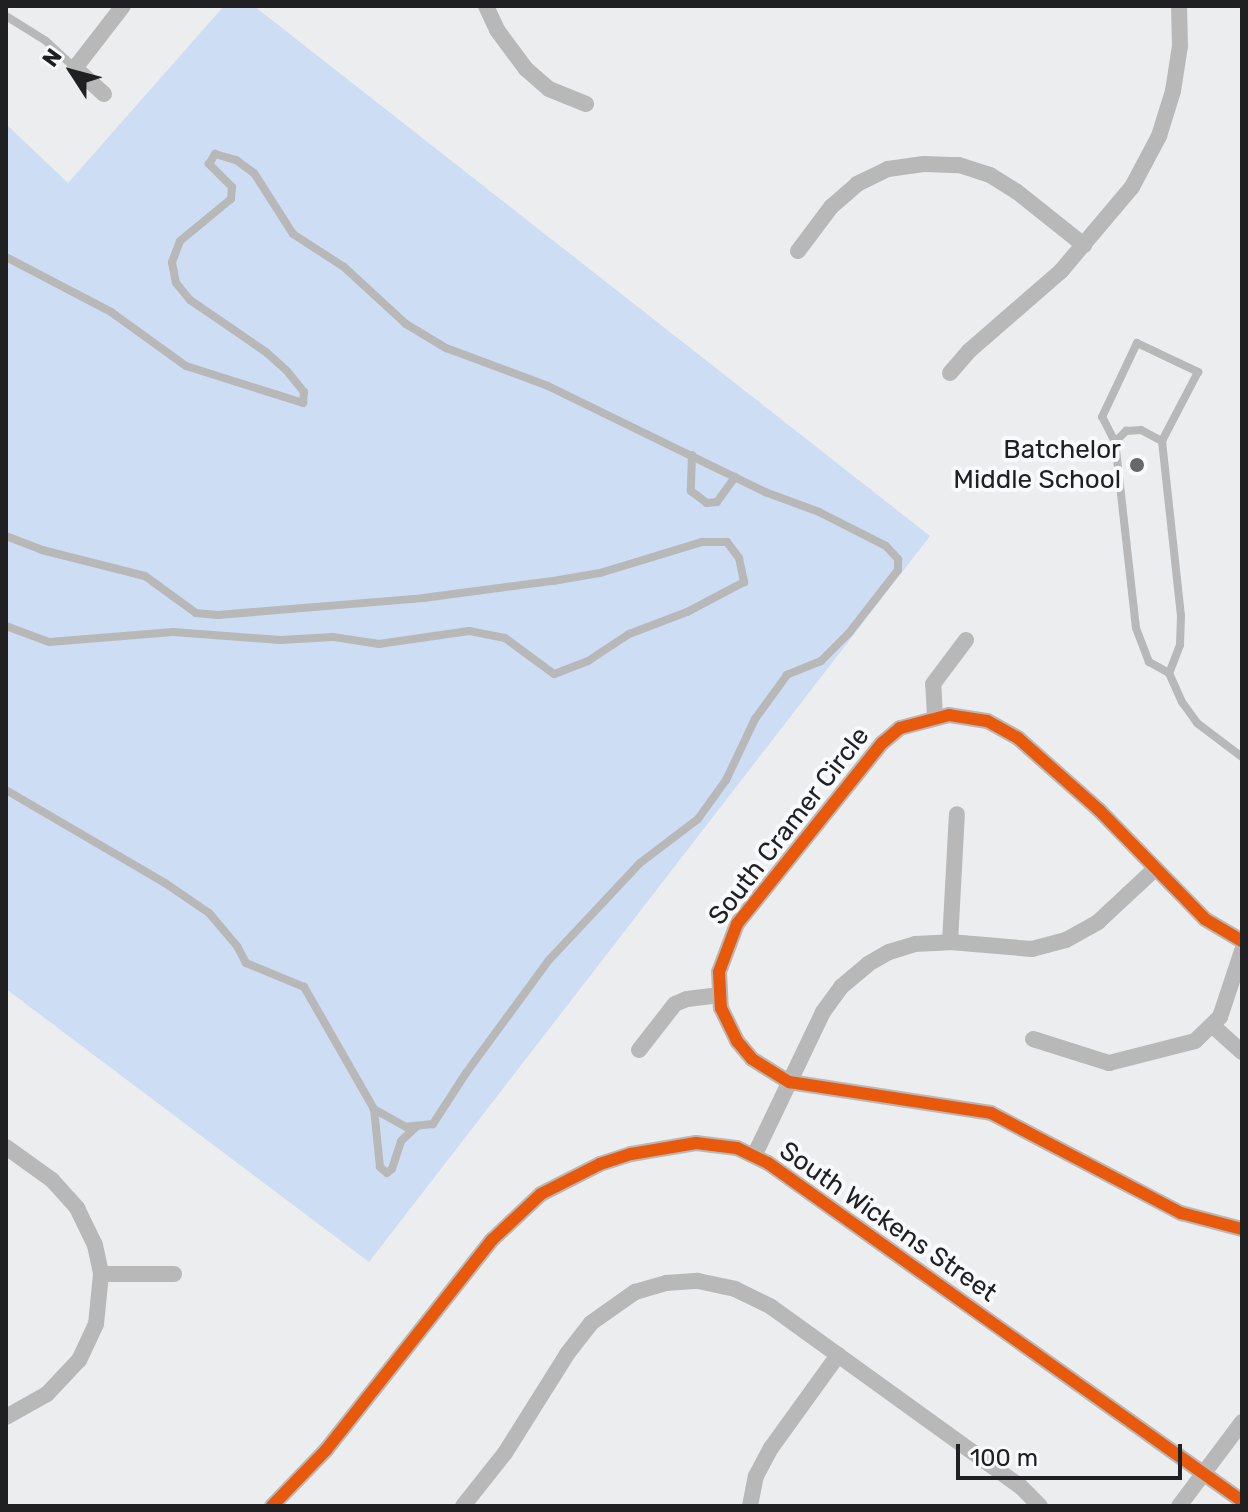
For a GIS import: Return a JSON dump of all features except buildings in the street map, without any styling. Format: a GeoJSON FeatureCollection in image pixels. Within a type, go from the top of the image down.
{"type":"FeatureCollection","features":[{"type":"Feature","properties":{"kind":"street"},"geometry":{"type":"LineString","coordinates":[[104,94],[75,68],[123,6]]}},
{"type":"Feature","properties":{"kind":"street"},"geometry":{"type":"LineString","coordinates":[[486,6],[507,46],[526,69],[549,89],[586,104]]}},
{"type":"Feature","properties":{"kind":"street"},"geometry":{"type":"LineString","coordinates":[[950,373],[1084,245],[1132,187],[1159,136],[1177,68],[1179,6]]}},
{"type":"Feature","properties":{"kind":"street"},"geometry":{"type":"LineString","coordinates":[[798,251],[831,207],[857,184],[888,169],[942,163],[973,169],[1002,182],[1084,245]]}},
{"type":"Feature","properties":{"kind":"street"},"geometry":{"type":"LineString","coordinates":[[935,717],[933,684],[966,640]]}},
{"type":"Feature","properties":{"kind":"street","name":"South Cramer Circle"},"geometry":{"type":"LineString","coordinates":[[1242,941],[1205,919],[1099,810],[1009,731],[976,718],[935,717],[900,728],[882,743],[737,924],[719,972],[726,1020],[743,1050],[789,1082],[991,1113],[1167,1207],[1242,1229]]}},
{"type":"Feature","properties":{"kind":"street"},"geometry":{"type":"LineString","coordinates":[[950,942],[957,814]]}},
{"type":"Feature","properties":{"kind":"street"},"geometry":{"type":"LineString","coordinates":[[755,1154],[823,1012],[850,977],[878,958],[902,947],[950,942],[1032,949],[1066,940],[1098,922],[1156,868]]}},
{"type":"Feature","properties":{"kind":"street"},"geometry":{"type":"LineString","coordinates":[[1033,1039],[1109,1063],[1195,1041],[1213,1026],[1225,1005],[1242,951]]}},
{"type":"Feature","properties":{"kind":"street"},"geometry":{"type":"LineString","coordinates":[[639,1050],[675,1004],[687,999],[720,995]]}},
{"type":"Feature","properties":{"kind":"street"},"geometry":{"type":"LineString","coordinates":[[1213,1026],[1242,1052]]}},
{"type":"Feature","properties":{"kind":"street","name":"South Wickens Street"},"geometry":{"type":"LineString","coordinates":[[272,1506],[326,1450],[492,1240],[541,1194],[600,1164],[676,1146],[713,1143],[755,1154],[1242,1501]]}},
{"type":"Feature","properties":{"kind":"street"},"geometry":{"type":"LineString","coordinates":[[6,1147],[52,1180],[77,1208],[95,1245],[101,1274],[96,1324],[79,1360],[47,1394],[6,1417]]}},
{"type":"Feature","properties":{"kind":"street"},"geometry":{"type":"LineString","coordinates":[[101,1274],[174,1274]]}},
{"type":"Feature","properties":{"kind":"street"},"geometry":{"type":"LineString","coordinates":[[463,1506],[505,1453],[580,1336],[605,1310],[635,1292],[681,1281],[698,1281],[735,1289],[770,1306],[1021,1487],[1040,1506]]}},
{"type":"Feature","properties":{"kind":"street"},"geometry":{"type":"LineString","coordinates":[[750,1506],[756,1476],[771,1448],[838,1355]]}},
{"type":"Feature","properties":{"kind":"street"},"geometry":{"type":"LineString","coordinates":[[1179,1506],[1242,1422]]}},
{"type":"Feature","properties":{"kind":"lane"},"geometry":{"type":"LineString","coordinates":[[6,16],[46,41],[75,68]]}},
{"type":"Feature","properties":{"kind":"lane"},"geometry":{"type":"LineString","coordinates":[[6,257],[111,312],[186,366],[303,403],[304,392],[286,370],[190,300],[176,283],[172,262],[180,241],[231,199],[232,187],[209,164],[215,154],[236,160],[254,173],[293,234],[344,267],[406,324],[446,348],[548,386],[735,477],[819,512],[886,546],[898,559],[898,570],[849,633],[821,661],[787,675],[755,719],[726,780],[698,819],[640,863],[559,949],[466,1073],[433,1124],[406,1127],[374,1109]]}},
{"type":"Feature","properties":{"kind":"lane"},"geometry":{"type":"LineString","coordinates":[[1169,673],[1180,645],[1181,616],[1162,441],[1198,372],[1137,343],[1102,417],[1115,442],[1136,628],[1149,662],[1169,673],[1192,717],[1242,757]]}},
{"type":"Feature","properties":{"kind":"lane"},"geometry":{"type":"LineString","coordinates":[[1115,442],[1126,431],[1141,430],[1162,441]]}},
{"type":"Feature","properties":{"kind":"lane"},"geometry":{"type":"LineString","coordinates":[[692,455],[691,491],[707,503],[717,502],[735,477]]}},
{"type":"Feature","properties":{"kind":"lane"},"geometry":{"type":"LineString","coordinates":[[6,536],[42,550],[145,576],[196,613],[218,615],[423,598],[553,581],[600,573],[702,542],[727,542],[739,558],[744,582],[687,612],[629,634],[588,661],[554,674],[505,638],[469,631],[379,644],[333,637],[280,640],[173,632],[49,642],[6,626]]}},
{"type":"Feature","properties":{"kind":"lane"},"geometry":{"type":"LineString","coordinates":[[6,790],[165,883],[209,913],[237,946],[246,963],[304,987],[374,1109],[380,1167],[387,1173],[392,1169],[401,1141],[417,1126]]}},
{"type":"Feature","properties":{"kind":"shaded area"},"geometry":{"type":"Polygon","coordinates":[[[224,6],[254,6],[930,536],[369,1262],[6,989],[6,124],[68,183],[224,6]]]}},
{"type":"Feature","properties":{"kind":"cycle path"},"geometry":{"type":"LineString","coordinates":[[1242,941],[1205,919],[1099,810],[1018,738],[987,721],[949,715],[900,728],[882,743],[737,924],[719,972],[721,1008],[737,1041],[752,1059],[789,1082],[991,1113],[1181,1213],[1242,1229]]}},
{"type":"Feature","properties":{"kind":"cycle path"},"geometry":{"type":"LineString","coordinates":[[272,1506],[326,1450],[492,1240],[541,1194],[600,1164],[631,1154],[696,1143],[737,1148],[768,1163],[1242,1501]]}},
{"type":"Feature","properties":{"kind":"place","name":"Batchelor Middle School"},"geometry":{"type":"Point","coordinates":[1137,465]}}]}
